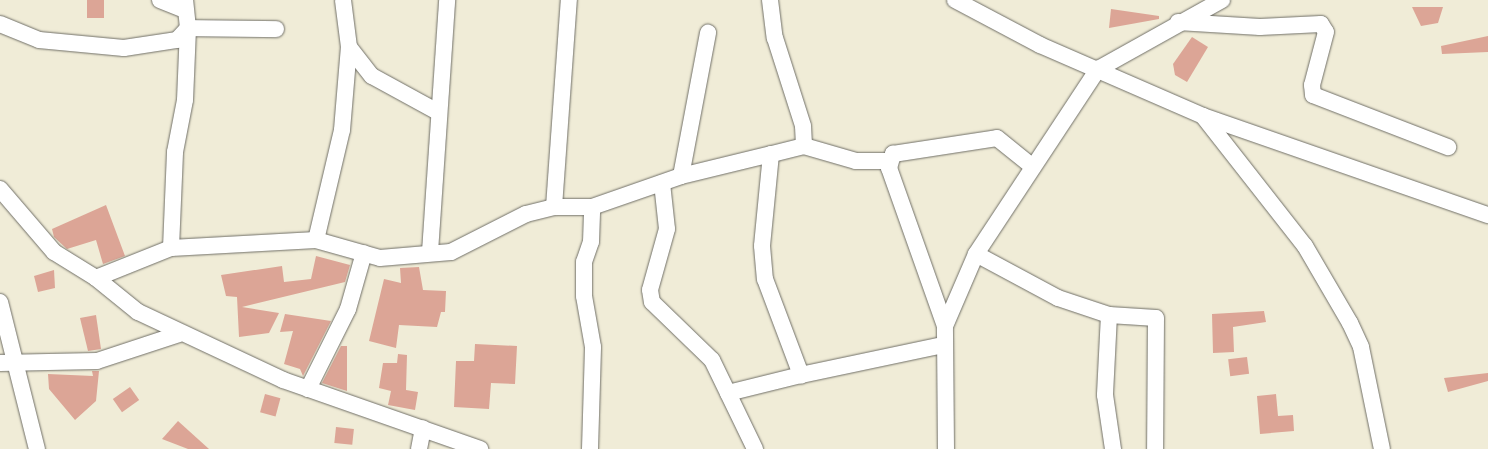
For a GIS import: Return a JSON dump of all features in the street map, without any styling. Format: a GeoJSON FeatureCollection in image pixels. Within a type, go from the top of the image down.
{"type":"FeatureCollection","features":[{"type":"Feature","properties":{"kind":"street"},"geometry":{"type":"LineString","coordinates":[[160,0],[185,5],[188,28],[185,100],[174,152],[171,248]]}},
{"type":"Feature","properties":{"kind":"street"},"geometry":{"type":"LineString","coordinates":[[316,240],[342,130],[349,47],[343,0]]}},
{"type":"Feature","properties":{"kind":"street"},"geometry":{"type":"LineString","coordinates":[[430,252],[447,0]]}},
{"type":"Feature","properties":{"kind":"street"},"geometry":{"type":"LineString","coordinates":[[554,207],[569,0]]}},
{"type":"Feature","properties":{"kind":"street"},"geometry":{"type":"LineString","coordinates":[[770,0],[775,38],[803,126],[804,146]]}},
{"type":"Feature","properties":{"kind":"street"},"geometry":{"type":"LineString","coordinates":[[955,0],[1098,69],[1203,116],[1488,215]]}},
{"type":"Feature","properties":{"kind":"street"},"geometry":{"type":"LineString","coordinates":[[946,449],[943,345],[945,326],[976,254],[1098,69],[1175,22],[1222,0]]}},
{"type":"Feature","properties":{"kind":"street"},"geometry":{"type":"LineString","coordinates":[[1175,22],[1260,27],[1321,24],[1326,32],[1312,85],[1313,95],[1448,148]]}},
{"type":"Feature","properties":{"kind":"street"},"geometry":{"type":"LineString","coordinates":[[0,24],[39,40],[124,48],[177,40],[188,28],[276,29]]}},
{"type":"Feature","properties":{"kind":"street"},"geometry":{"type":"LineString","coordinates":[[681,176],[708,33]]}},
{"type":"Feature","properties":{"kind":"street"},"geometry":{"type":"LineString","coordinates":[[349,47],[372,76],[438,112]]}},
{"type":"Feature","properties":{"kind":"street"},"geometry":{"type":"LineString","coordinates":[[1203,116],[1305,246],[1350,323],[1361,346],[1382,449]]}},
{"type":"Feature","properties":{"kind":"street"},"geometry":{"type":"LineString","coordinates":[[945,326],[889,161],[893,154],[997,138],[1033,166]]}},
{"type":"Feature","properties":{"kind":"street"},"geometry":{"type":"LineString","coordinates":[[96,278],[171,248],[316,240],[380,258],[464,248],[526,214],[554,207],[592,207],[681,176],[804,146],[856,161],[889,161]]}},
{"type":"Feature","properties":{"kind":"street"},"geometry":{"type":"LineString","coordinates":[[771,154],[762,246],[765,280],[801,375]]}},
{"type":"Feature","properties":{"kind":"street"},"geometry":{"type":"LineString","coordinates":[[662,183],[667,229],[650,290],[652,302],[712,360],[755,449]]}},
{"type":"Feature","properties":{"kind":"street"},"geometry":{"type":"LineString","coordinates":[[0,189],[54,252],[96,278],[138,312],[179,334],[308,389],[480,449]]}},
{"type":"Feature","properties":{"kind":"street"},"geometry":{"type":"LineString","coordinates":[[590,449],[594,347],[584,296],[584,262],[591,242],[592,207]]}},
{"type":"Feature","properties":{"kind":"street"},"geometry":{"type":"LineString","coordinates":[[308,389],[348,309],[364,253]]}},
{"type":"Feature","properties":{"kind":"street"},"geometry":{"type":"LineString","coordinates":[[976,254],[1058,298],[1109,315],[1156,318],[1155,449]]}},
{"type":"Feature","properties":{"kind":"street"},"geometry":{"type":"LineString","coordinates":[[0,302],[6,362],[37,449]]}},
{"type":"Feature","properties":{"kind":"street"},"geometry":{"type":"LineString","coordinates":[[1109,315],[1105,395],[1113,449]]}},
{"type":"Feature","properties":{"kind":"street"},"geometry":{"type":"LineString","coordinates":[[6,362],[98,361],[179,334]]}},
{"type":"Feature","properties":{"kind":"street"},"geometry":{"type":"LineString","coordinates":[[728,393],[801,375],[943,345]]}},
{"type":"Feature","properties":{"kind":"street"},"geometry":{"type":"LineString","coordinates":[[419,449],[423,428]]}},
{"type":"Feature","properties":{"kind":"building"},"geometry":{"type":"Polygon","coordinates":[[[87,0],[104,0],[104,18],[87,18],[87,0]]]}},
{"type":"Feature","properties":{"kind":"building"},"geometry":{"type":"Polygon","coordinates":[[[1412,7],[1443,7],[1438,23],[1421,26],[1412,7]]]}},
{"type":"Feature","properties":{"kind":"building"},"geometry":{"type":"Polygon","coordinates":[[[1111,9],[1159,16],[1159,19],[1109,28],[1111,9]]]}},
{"type":"Feature","properties":{"kind":"building"},"geometry":{"type":"Polygon","coordinates":[[[1488,36],[1488,52],[1442,54],[1441,46],[1488,36]]]}},
{"type":"Feature","properties":{"kind":"building"},"geometry":{"type":"Polygon","coordinates":[[[1192,37],[1208,47],[1187,82],[1175,75],[1173,64],[1192,37]]]}},
{"type":"Feature","properties":{"kind":"building"},"geometry":{"type":"Polygon","coordinates":[[[106,205],[125,256],[103,264],[96,240],[67,249],[54,237],[52,229],[106,205]]]}},
{"type":"Feature","properties":{"kind":"building"},"geometry":{"type":"Polygon","coordinates":[[[316,256],[350,265],[345,282],[242,307],[279,313],[269,333],[239,337],[237,297],[226,296],[221,275],[282,266],[284,282],[311,279],[316,256]]]}},
{"type":"Feature","properties":{"kind":"building"},"geometry":{"type":"Polygon","coordinates":[[[419,267],[423,290],[446,291],[445,312],[441,312],[437,327],[399,325],[396,348],[369,341],[384,279],[401,283],[400,268],[419,267]]]}},
{"type":"Feature","properties":{"kind":"building"},"geometry":{"type":"Polygon","coordinates":[[[54,270],[55,288],[38,292],[34,276],[54,270]]]}},
{"type":"Feature","properties":{"kind":"building"},"geometry":{"type":"Polygon","coordinates":[[[1264,311],[1266,322],[1233,327],[1234,352],[1213,353],[1212,314],[1264,311]]]}},
{"type":"Feature","properties":{"kind":"building"},"geometry":{"type":"Polygon","coordinates":[[[285,314],[331,321],[303,376],[300,369],[284,364],[293,331],[280,332],[285,314]]]}},
{"type":"Feature","properties":{"kind":"building"},"geometry":{"type":"Polygon","coordinates":[[[96,315],[101,349],[88,351],[80,318],[96,315]]]}},
{"type":"Feature","properties":{"kind":"building"},"geometry":{"type":"Polygon","coordinates":[[[475,344],[517,346],[515,384],[491,383],[489,409],[454,407],[456,361],[474,361],[475,344]]]}},
{"type":"Feature","properties":{"kind":"building"},"geometry":{"type":"Polygon","coordinates":[[[341,346],[347,346],[347,391],[322,383],[341,346]]]}},
{"type":"Feature","properties":{"kind":"building"},"geometry":{"type":"Polygon","coordinates":[[[398,354],[407,355],[406,390],[418,392],[415,410],[388,405],[391,391],[379,388],[383,363],[397,363],[398,354]]]}},
{"type":"Feature","properties":{"kind":"building"},"geometry":{"type":"Polygon","coordinates":[[[1247,357],[1249,374],[1230,376],[1228,359],[1247,357]]]}},
{"type":"Feature","properties":{"kind":"building"},"geometry":{"type":"Polygon","coordinates":[[[92,371],[99,371],[96,401],[75,420],[49,389],[48,374],[93,376],[92,371]]]}},
{"type":"Feature","properties":{"kind":"building"},"geometry":{"type":"Polygon","coordinates":[[[1488,373],[1488,381],[1448,392],[1444,378],[1488,373]]]}},
{"type":"Feature","properties":{"kind":"building"},"geometry":{"type":"Polygon","coordinates":[[[130,387],[139,400],[122,412],[113,399],[130,387]]]}},
{"type":"Feature","properties":{"kind":"building"},"geometry":{"type":"Polygon","coordinates":[[[265,394],[280,398],[276,416],[260,412],[265,394]]]}},
{"type":"Feature","properties":{"kind":"building"},"geometry":{"type":"Polygon","coordinates":[[[1276,394],[1278,416],[1293,415],[1294,431],[1260,434],[1257,396],[1276,394]]]}},
{"type":"Feature","properties":{"kind":"building"},"geometry":{"type":"Polygon","coordinates":[[[178,421],[209,449],[188,449],[162,439],[178,421]]]}},
{"type":"Feature","properties":{"kind":"building"},"geometry":{"type":"Polygon","coordinates":[[[336,427],[354,429],[352,445],[334,443],[336,427]]]}}]}
